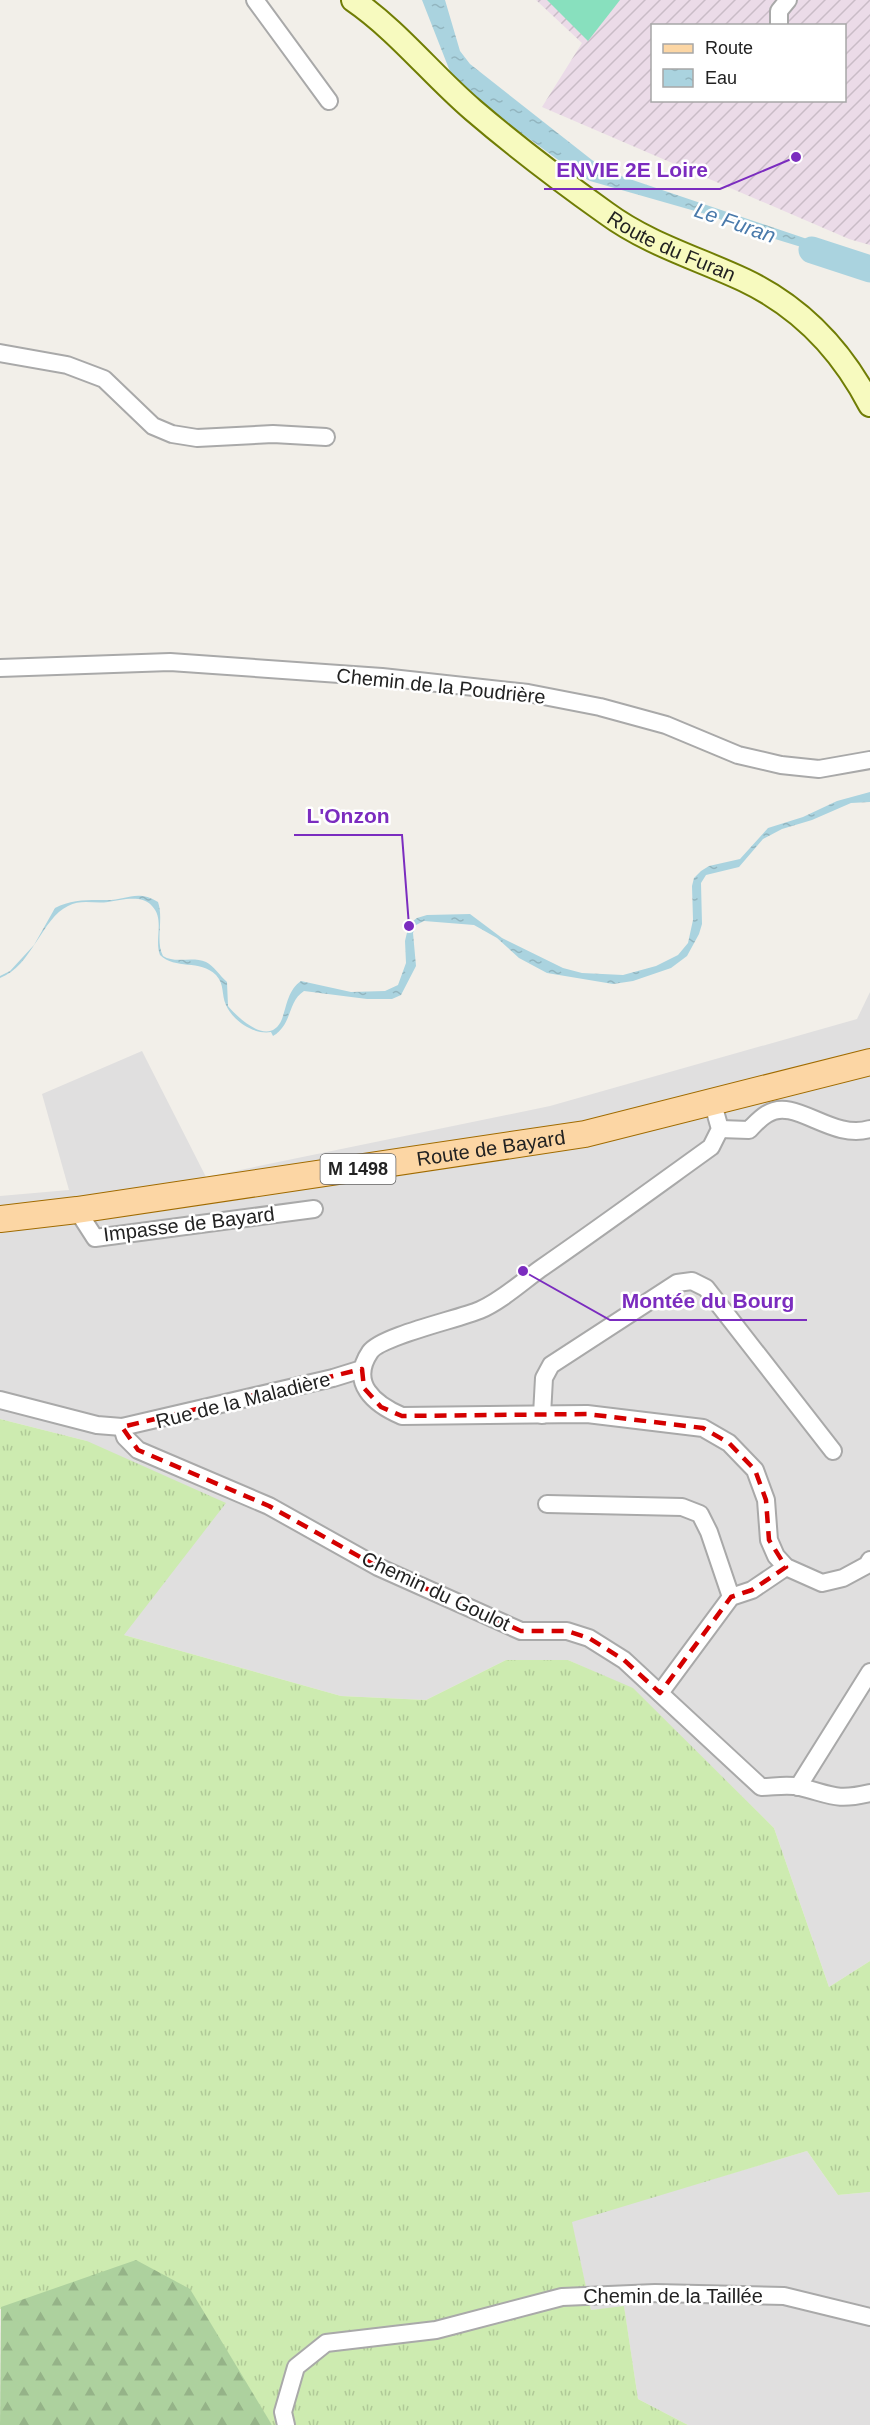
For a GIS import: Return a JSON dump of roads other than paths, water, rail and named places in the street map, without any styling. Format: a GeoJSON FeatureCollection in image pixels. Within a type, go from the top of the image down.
{"type":"FeatureCollection","features":[{"type":"Feature","properties":{"kind":"main road","name":"Route du Furan"},"geometry":{"type":"LineString","coordinates":[[353,0],[382,22],[474,111],[605,213],[629,229],[670,250],[765,291],[801,315],[841,356],[870,405]]}},
{"type":"Feature","properties":{"kind":"main road","name":"Route de Bayard"},"geometry":{"type":"LineString","coordinates":[[0,1219],[76,1210],[585,1134],[713,1104],[833,1070],[870,1062]]}},
{"type":"Feature","properties":{"kind":"street"},"geometry":{"type":"LineString","coordinates":[[255,0],[328,101]]}},
{"type":"Feature","properties":{"kind":"street"},"geometry":{"type":"LineString","coordinates":[[779,24],[779,11],[788,0]]}},
{"type":"Feature","properties":{"kind":"street"},"geometry":{"type":"LineString","coordinates":[[0,353],[67,365],[104,379],[153,426],[172,434],[197,438],[273,434],[326,437]]}},
{"type":"Feature","properties":{"kind":"street","name":"Chemin de la Poudrière"},"geometry":{"type":"LineString","coordinates":[[0,668],[170,662],[382,677],[528,693],[600,707],[666,725],[738,755],[781,765],[819,769],[870,760]]}},
{"type":"Feature","properties":{"kind":"street"},"geometry":{"type":"LineString","coordinates":[[713,1104],[720,1129],[711,1147],[597,1230],[482,1309],[387,1341],[371,1350],[362,1369],[364,1388],[381,1407],[402,1416],[587,1414],[703,1428],[729,1443],[755,1470],[766,1500],[769,1540],[776,1556],[786,1567],[822,1583],[843,1578],[867,1565],[870,1560]]}},
{"type":"Feature","properties":{"kind":"street"},"geometry":{"type":"LineString","coordinates":[[720,1129],[749,1130],[766,1114],[789,1109],[830,1128],[857,1133],[870,1129]]}},
{"type":"Feature","properties":{"kind":"street","name":"Impasse de Bayard"},"geometry":{"type":"LineString","coordinates":[[76,1210],[95,1238],[314,1209]]}},
{"type":"Feature","properties":{"kind":"street"},"geometry":{"type":"LineString","coordinates":[[542,1415],[544,1378],[551,1365],[676,1283],[692,1281],[706,1288],[833,1452]]}},
{"type":"Feature","properties":{"kind":"street","name":"Rue de la Maladière"},"geometry":{"type":"LineString","coordinates":[[0,1400],[97,1425],[122,1427],[288,1389],[362,1369]]}},
{"type":"Feature","properties":{"kind":"street","name":"Chemin du Goulot"},"geometry":{"type":"LineString","coordinates":[[122,1427],[125,1437],[138,1450],[269,1506],[378,1567],[521,1631],[567,1631],[589,1638],[624,1660],[761,1787],[798,1787],[826,1797],[847,1798],[870,1792]]}},
{"type":"Feature","properties":{"kind":"street"},"geometry":{"type":"LineString","coordinates":[[547,1504],[682,1507],[700,1514],[709,1532],[731,1597]]}},
{"type":"Feature","properties":{"kind":"street"},"geometry":{"type":"LineString","coordinates":[[660,1693],[731,1597],[752,1590],[786,1567]]}},
{"type":"Feature","properties":{"kind":"street"},"geometry":{"type":"LineString","coordinates":[[798,1787],[870,1672]]}},
{"type":"Feature","properties":{"kind":"street","name":"Chemin de la Taillée"},"geometry":{"type":"LineString","coordinates":[[286,2425],[283,2412],[296,2367],[326,2343],[436,2330],[562,2297],[655,2293],[784,2296],[870,2316]]}},
{"type":"Feature","properties":{"kind":"water"},"geometry":{"type":"Polygon","coordinates":[[[422,0],[445,0],[460,51],[470,64],[606,171],[870,258],[870,268],[752,232],[709,215],[590,181],[579,175],[484,106],[451,74],[422,0]]]}},
{"type":"Feature","properties":{"kind":"water"},"geometry":{"type":"Polygon","coordinates":[[[870,792],[870,802],[851,803],[812,820],[782,829],[763,839],[739,867],[706,875],[701,883],[702,924],[687,956],[671,968],[633,981],[613,984],[547,973],[519,958],[497,938],[474,925],[424,921],[416,925],[413,933],[416,966],[401,995],[392,999],[367,999],[304,991],[295,1001],[284,1025],[273,1036],[271,1032],[258,1031],[245,1026],[229,1011],[219,979],[210,970],[166,960],[160,955],[158,949],[159,923],[156,911],[148,902],[137,899],[78,903],[68,906],[51,921],[29,953],[20,963],[11,972],[0,978],[10,971],[34,945],[55,908],[74,902],[114,900],[132,896],[144,896],[158,902],[160,909],[160,944],[163,956],[173,959],[201,960],[209,964],[227,982],[228,1006],[239,1018],[263,1031],[270,1031],[277,1027],[291,993],[301,981],[351,992],[385,991],[398,985],[406,963],[405,941],[409,924],[427,915],[470,914],[502,938],[563,968],[582,973],[623,975],[656,966],[678,955],[688,943],[693,920],[692,886],[694,878],[701,871],[709,866],[740,859],[768,828],[803,817],[837,801],[870,792]]]}},
{"type":"Feature","properties":{"kind":"waterway","name":"Le Furan"},"geometry":{"type":"LineString","coordinates":[[812,250],[870,269]]}},
{"type":"Feature","properties":{"kind":"place","name":"ENVIE 2E Loire"},"geometry":{"type":"Point","coordinates":[796,157]}},
{"type":"Feature","properties":{"kind":"place","name":"L'Onzon"},"geometry":{"type":"Point","coordinates":[409,926]}},
{"type":"Feature","properties":{"kind":"place","name":"Montée du Bourg"},"geometry":{"type":"Point","coordinates":[523,1271]}}]}
